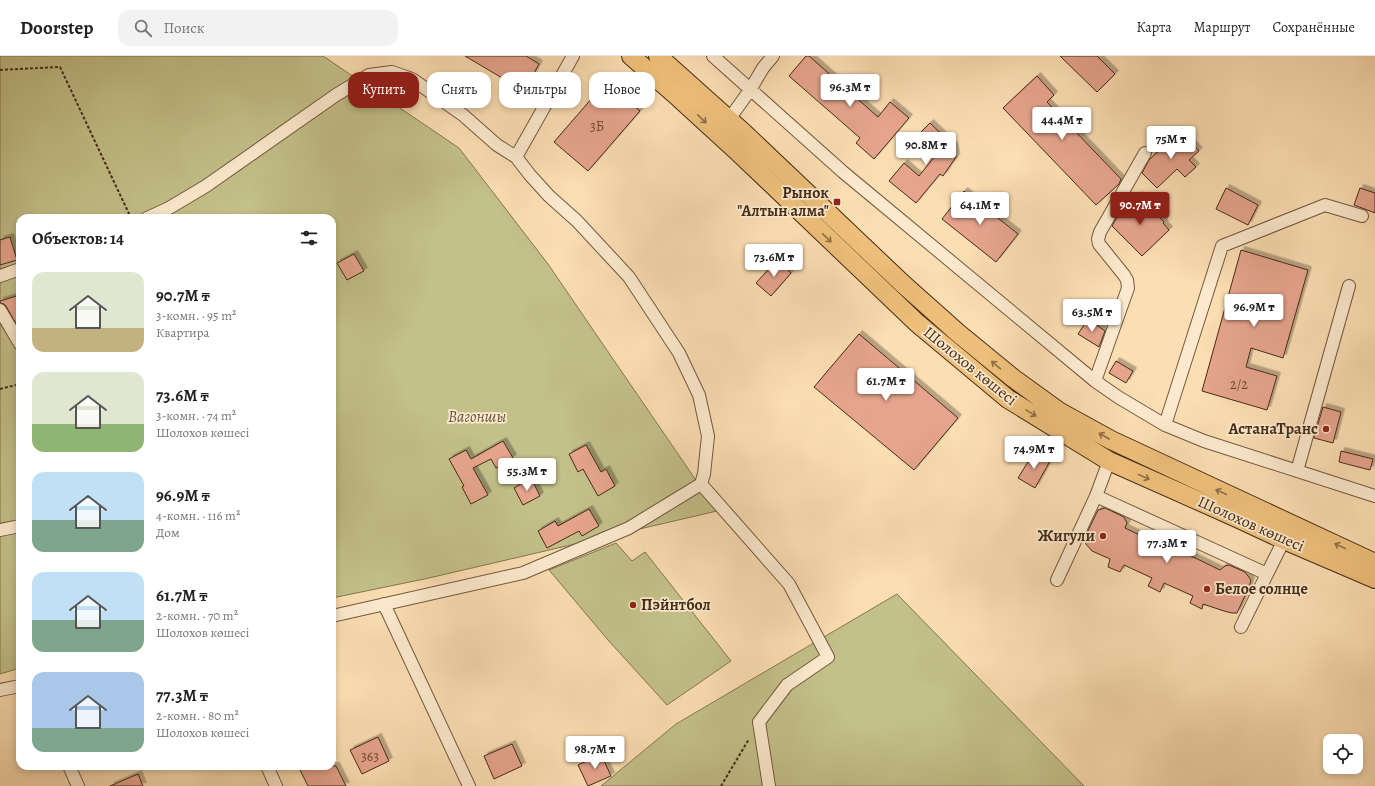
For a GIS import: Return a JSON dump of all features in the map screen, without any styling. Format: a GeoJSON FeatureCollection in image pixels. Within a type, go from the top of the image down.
{"type":"FeatureCollection","features":[{"type":"Feature","properties":{"kind":"highway","name":"Шолохов көшесі"},"geometry":{"type":"LineString","coordinates":[[631,56],[719,135],[917,323],[1008,399],[1109,461],[1284,540],[1375,579]]}},
{"type":"Feature","properties":{"kind":"highway","name":"Шолохов көшесі"},"geometry":{"type":"LineString","coordinates":[[658,56],[729,119],[947,324],[1013,378],[1054,408],[1111,440],[1375,563]]}},
{"type":"Feature","properties":{"kind":"street"},"geometry":{"type":"LineString","coordinates":[[516,157],[573,56]]}},
{"type":"Feature","properties":{"kind":"street"},"geometry":{"type":"LineString","coordinates":[[713,56],[843,172],[1095,381],[1118,397],[1165,426],[1204,441],[1375,496]]}},
{"type":"Feature","properties":{"kind":"street"},"geometry":{"type":"LineString","coordinates":[[719,135],[750,90],[763,68],[773,56]]}},
{"type":"Feature","properties":{"kind":"street"},"geometry":{"type":"LineString","coordinates":[[156,214],[206,186],[336,95],[369,76],[392,72],[412,79],[463,115],[497,145],[516,157],[549,196],[578,220],[629,277],[679,353],[699,395],[708,436],[704,474],[701,484],[629,528],[523,573],[336,615]]}},
{"type":"Feature","properties":{"kind":"street"},"geometry":{"type":"LineString","coordinates":[[1095,381],[1128,288],[1127,280],[1124,275],[1099,244],[1098,239],[1100,232],[1145,153]]}},
{"type":"Feature","properties":{"kind":"street"},"geometry":{"type":"LineString","coordinates":[[1165,426],[1222,246],[1325,205],[1362,216]]}},
{"type":"Feature","properties":{"kind":"street"},"geometry":{"type":"LineString","coordinates":[[0,276],[16,270]]}},
{"type":"Feature","properties":{"kind":"street"},"geometry":{"type":"LineString","coordinates":[[1297,471],[1349,286]]}},
{"type":"Feature","properties":{"kind":"street"},"geometry":{"type":"LineString","coordinates":[[0,310],[16,337]]}},
{"type":"Feature","properties":{"kind":"street"},"geometry":{"type":"LineString","coordinates":[[1056,580],[1096,496],[1109,461]]}},
{"type":"Feature","properties":{"kind":"street"},"geometry":{"type":"LineString","coordinates":[[701,484],[789,584],[828,657],[787,685],[759,722],[770,786]]}},
{"type":"Feature","properties":{"kind":"street"},"geometry":{"type":"LineString","coordinates":[[1096,496],[1267,574]]}},
{"type":"Feature","properties":{"kind":"street"},"geometry":{"type":"LineString","coordinates":[[0,530],[16,527]]}},
{"type":"Feature","properties":{"kind":"street"},"geometry":{"type":"LineString","coordinates":[[1241,627],[1284,540]]}},
{"type":"Feature","properties":{"kind":"street"},"geometry":{"type":"LineString","coordinates":[[384,604],[469,786]]}},
{"type":"Feature","properties":{"kind":"street"},"geometry":{"type":"LineString","coordinates":[[0,690],[16,687]]}},
{"type":"Feature","properties":{"kind":"street"},"geometry":{"type":"LineString","coordinates":[[71,770],[78,786]]}},
{"type":"Feature","properties":{"kind":"street"},"geometry":{"type":"LineString","coordinates":[[269,770],[276,786]]}},
{"type":"Feature","properties":{"kind":"path"},"geometry":{"type":"LineString","coordinates":[[0,70],[60,67],[129,214]]}},
{"type":"Feature","properties":{"kind":"path"},"geometry":{"type":"LineString","coordinates":[[0,389],[16,385]]}},
{"type":"Feature","properties":{"kind":"path"},"geometry":{"type":"LineString","coordinates":[[721,786],[759,722]]}},
{"type":"Feature","properties":{"kind":"green space","name":"Вагоншы"},"geometry":{"type":"Polygon","coordinates":[[[0,56],[323,56],[348,73],[348,108],[400,108],[459,148],[548,264],[717,511],[429,578],[336,597],[336,214],[16,214],[16,669],[0,674],[0,56]]]}},
{"type":"Feature","properties":{"kind":"green space","name":"Пэйнтбол"},"geometry":{"type":"Polygon","coordinates":[[[616,543],[632,561],[645,552],[731,661],[667,705],[608,640],[549,570],[616,543]]]}},
{"type":"Feature","properties":{"kind":"green space"},"geometry":{"type":"Polygon","coordinates":[[[897,594],[1084,786],[601,786],[676,724],[897,594]]]}},
{"type":"Feature","properties":{"kind":"building"},"geometry":{"type":"Polygon","coordinates":[[[465,56],[526,56],[539,64],[535,72],[499,72],[499,76],[465,56]]]}},
{"type":"Feature","properties":{"kind":"building"},"geometry":{"type":"Polygon","coordinates":[[[806,56],[809,56],[878,117],[890,102],[909,118],[874,159],[856,143],[860,138],[789,76],[806,56]]]}},
{"type":"Feature","properties":{"kind":"building"},"geometry":{"type":"Polygon","coordinates":[[[1060,56],[1097,56],[1115,74],[1097,92],[1060,56]]]}},
{"type":"Feature","properties":{"kind":"building"},"geometry":{"type":"Polygon","coordinates":[[[1037,76],[1054,95],[1047,102],[1121,179],[1119,184],[1096,205],[1003,108],[1037,76]]]}},
{"type":"Feature","properties":{"kind":"building"},"geometry":{"type":"Polygon","coordinates":[[[589,102],[589,108],[636,108],[640,111],[588,171],[554,142],[589,102]]]}},
{"type":"Feature","properties":{"kind":"building"},"geometry":{"type":"Polygon","coordinates":[[[930,123],[954,146],[956,157],[943,176],[940,174],[916,203],[889,181],[904,163],[919,176],[938,152],[919,134],[930,123]]]}},
{"type":"Feature","properties":{"kind":"building"},"geometry":{"type":"Polygon","coordinates":[[[1180,131],[1199,151],[1189,160],[1196,167],[1185,177],[1177,169],[1157,188],[1142,173],[1149,160],[1180,131]]]}},
{"type":"Feature","properties":{"kind":"building"},"geometry":{"type":"Polygon","coordinates":[[[1226,188],[1258,205],[1248,225],[1216,209],[1226,188]]]}},
{"type":"Feature","properties":{"kind":"building"},"geometry":{"type":"Polygon","coordinates":[[[1360,188],[1375,193],[1375,213],[1354,205],[1360,188]]]}},
{"type":"Feature","properties":{"kind":"building"},"geometry":{"type":"Polygon","coordinates":[[[964,191],[1018,234],[996,262],[942,219],[964,191]]]}},
{"type":"Feature","properties":{"kind":"building"},"geometry":{"type":"Polygon","coordinates":[[[1138,195],[1164,222],[1163,223],[1169,230],[1142,256],[1112,226],[1119,214],[1138,195]]]}},
{"type":"Feature","properties":{"kind":"building"},"geometry":{"type":"Polygon","coordinates":[[[10,237],[16,260],[0,265],[0,240],[10,237]]]}},
{"type":"Feature","properties":{"kind":"building"},"geometry":{"type":"Polygon","coordinates":[[[1241,250],[1308,270],[1283,358],[1251,348],[1246,367],[1277,376],[1267,410],[1202,391],[1241,250]]]}},
{"type":"Feature","properties":{"kind":"building"},"geometry":{"type":"Polygon","coordinates":[[[354,254],[364,271],[347,280],[337,263],[354,254]]]}},
{"type":"Feature","properties":{"kind":"building"},"geometry":{"type":"Polygon","coordinates":[[[777,260],[791,273],[771,296],[756,283],[777,260]]]}},
{"type":"Feature","properties":{"kind":"building"},"geometry":{"type":"Polygon","coordinates":[[[16,296],[16,322],[6,306],[0,303],[0,301],[16,296]]]}},
{"type":"Feature","properties":{"kind":"building"},"geometry":{"type":"Polygon","coordinates":[[[1088,319],[1105,331],[1099,347],[1078,334],[1088,319]]]}},
{"type":"Feature","properties":{"kind":"building"},"geometry":{"type":"Polygon","coordinates":[[[859,334],[958,418],[914,470],[814,387],[859,334]]]}},
{"type":"Feature","properties":{"kind":"building"},"geometry":{"type":"Polygon","coordinates":[[[1116,361],[1133,371],[1126,383],[1109,373],[1116,361]]]}},
{"type":"Feature","properties":{"kind":"building"},"geometry":{"type":"Polygon","coordinates":[[[1323,407],[1341,412],[1333,443],[1314,438],[1323,407]]]}},
{"type":"Feature","properties":{"kind":"building"},"geometry":{"type":"Polygon","coordinates":[[[503,441],[513,458],[496,468],[491,459],[473,468],[488,495],[471,504],[462,487],[464,486],[449,459],[466,450],[471,459],[503,441]]]}},
{"type":"Feature","properties":{"kind":"building"},"geometry":{"type":"Polygon","coordinates":[[[586,445],[601,472],[606,469],[615,486],[598,496],[583,469],[578,472],[569,454],[586,445]]]}},
{"type":"Feature","properties":{"kind":"building"},"geometry":{"type":"Polygon","coordinates":[[[1341,451],[1373,459],[1370,470],[1339,462],[1341,451]]]}},
{"type":"Feature","properties":{"kind":"building"},"geometry":{"type":"Polygon","coordinates":[[[1034,452],[1050,461],[1035,488],[1018,478],[1034,452]]]}},
{"type":"Feature","properties":{"kind":"building"},"geometry":{"type":"Polygon","coordinates":[[[531,478],[540,496],[523,505],[514,488],[531,478]]]}},
{"type":"Feature","properties":{"kind":"building","name":"Белое солнце"},"geometry":{"type":"Polygon","coordinates":[[[1105,508],[1124,517],[1127,523],[1125,528],[1156,543],[1165,536],[1187,546],[1189,555],[1220,570],[1229,565],[1245,572],[1251,580],[1237,613],[1224,611],[1203,604],[1202,609],[1190,603],[1193,596],[1164,583],[1160,592],[1148,586],[1152,578],[1124,565],[1120,572],[1108,567],[1110,559],[1092,551],[1086,544],[1085,537],[1098,510],[1105,508]]]}},
{"type":"Feature","properties":{"kind":"building"},"geometry":{"type":"Polygon","coordinates":[[[589,509],[599,526],[582,536],[579,531],[547,548],[538,531],[555,521],[558,526],[589,509]]]}},
{"type":"Feature","properties":{"kind":"building"},"geometry":{"type":"Polygon","coordinates":[[[378,737],[389,761],[362,774],[350,750],[378,737]]]}},
{"type":"Feature","properties":{"kind":"building"},"geometry":{"type":"Polygon","coordinates":[[[512,744],[522,766],[494,779],[484,756],[512,744]]]}},
{"type":"Feature","properties":{"kind":"building"},"geometry":{"type":"Polygon","coordinates":[[[601,754],[611,776],[588,786],[578,765],[601,754]]]}},
{"type":"Feature","properties":{"kind":"building"},"geometry":{"type":"Polygon","coordinates":[[[336,766],[346,786],[308,786],[300,770],[336,770],[336,766]]]}},
{"type":"Feature","properties":{"kind":"building"},"geometry":{"type":"Polygon","coordinates":[[[138,774],[143,786],[110,786],[138,774]]]}},
{"type":"Feature","properties":{"kind":"place","name":"Рынок \"Алтын алма\""},"geometry":{"type":"Point","coordinates":[837,202]}},
{"type":"Feature","properties":{"kind":"place","name":"АстанаТранс"},"geometry":{"type":"Point","coordinates":[1326,429]}},
{"type":"Feature","properties":{"kind":"place","name":"Жигули"},"geometry":{"type":"Point","coordinates":[1103,536]}},
{"type":"Feature","properties":{"kind":"place","name":"Белое солнце"},"geometry":{"type":"Point","coordinates":[1207,589]}},
{"type":"Feature","properties":{"kind":"place","name":"Пэйнтбол"},"geometry":{"type":"Point","coordinates":[633,605]}}]}
